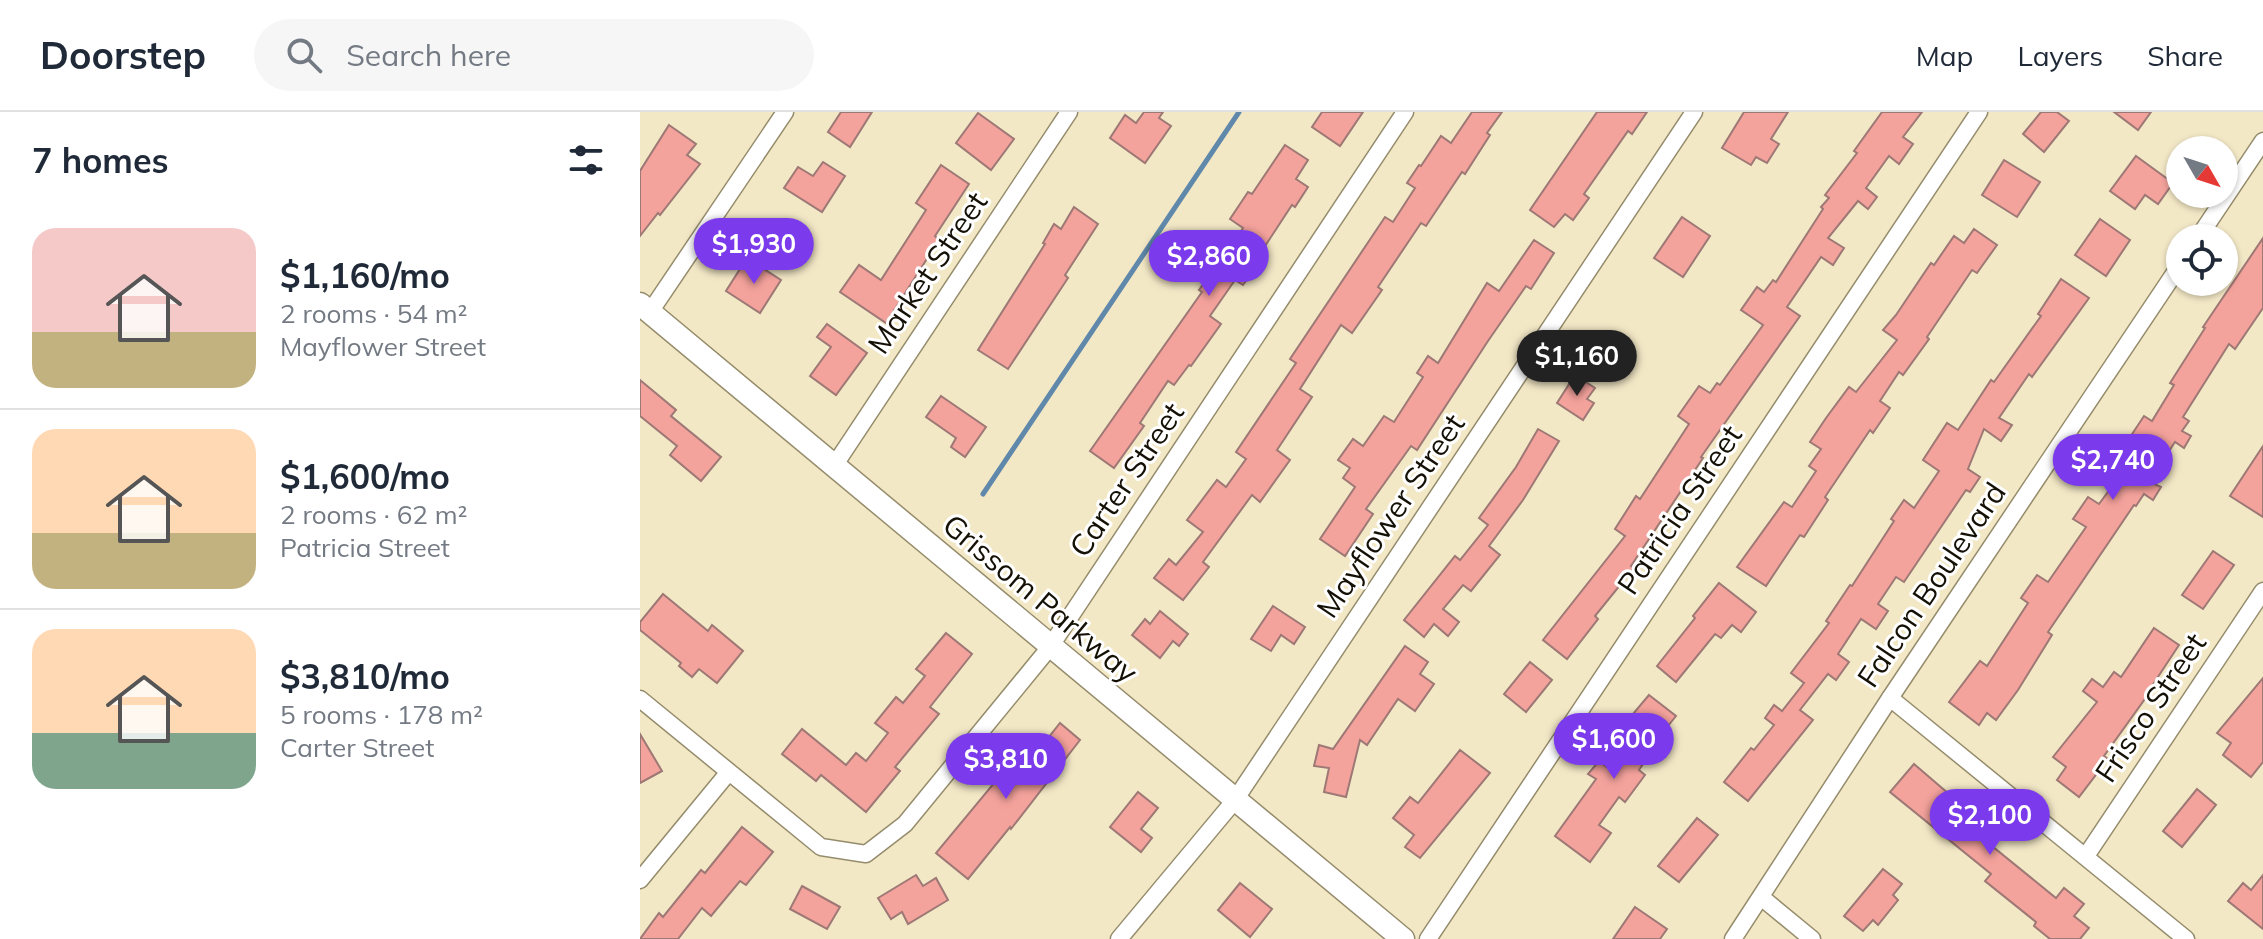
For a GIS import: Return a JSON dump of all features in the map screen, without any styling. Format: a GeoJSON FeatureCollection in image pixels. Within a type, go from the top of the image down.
{"type":"FeatureCollection","features":[{"type":"Feature","properties":{"kind":"main road","name":"Grissom Parkway"},"geometry":{"type":"LineString","coordinates":[[645,308],[1403,939]]}},
{"type":"Feature","properties":{"kind":"street"},"geometry":{"type":"LineString","coordinates":[[645,308],[785,112]]}},
{"type":"Feature","properties":{"kind":"street","name":"Market Street"},"geometry":{"type":"LineString","coordinates":[[834,466],[1069,112]]}},
{"type":"Feature","properties":{"kind":"street","name":"Carter Street"},"geometry":{"type":"LineString","coordinates":[[728,773],[821,847],[866,854],[905,824],[1050,647],[1405,112]]}},
{"type":"Feature","properties":{"kind":"street","name":"Mayflower Street"},"geometry":{"type":"LineString","coordinates":[[1119,939],[1235,800],[1694,112]]}},
{"type":"Feature","properties":{"kind":"street","name":"Patricia Street"},"geometry":{"type":"LineString","coordinates":[[1428,939],[1979,112]]}},
{"type":"Feature","properties":{"kind":"street"},"geometry":{"type":"LineString","coordinates":[[2207,224],[2263,141]]}},
{"type":"Feature","properties":{"kind":"street","name":"Falcon Boulevard"},"geometry":{"type":"LineString","coordinates":[[1733,939],[2166,286]]}},
{"type":"Feature","properties":{"kind":"street","name":"Frisco Street"},"geometry":{"type":"LineString","coordinates":[[2086,856],[2263,591]]}},
{"type":"Feature","properties":{"kind":"street"},"geometry":{"type":"LineString","coordinates":[[1890,698],[2186,939]]}},
{"type":"Feature","properties":{"kind":"street"},"geometry":{"type":"LineString","coordinates":[[640,699],[728,773],[640,880]]}},
{"type":"Feature","properties":{"kind":"street"},"geometry":{"type":"LineString","coordinates":[[1761,897],[1812,939]]}},
{"type":"Feature","properties":{"kind":"building"},"geometry":{"type":"Polygon","coordinates":[[[841,112],[872,112],[850,147],[828,132],[841,112]]]}},
{"type":"Feature","properties":{"kind":"building"},"geometry":{"type":"Polygon","coordinates":[[[1144,112],[1163,112],[1159,118],[1171,126],[1145,163],[1110,138],[1125,115],[1136,123],[1144,112]]]}},
{"type":"Feature","properties":{"kind":"building"},"geometry":{"type":"Polygon","coordinates":[[[1322,112],[1363,112],[1340,146],[1312,127],[1322,112]]]}},
{"type":"Feature","properties":{"kind":"building"},"geometry":{"type":"Polygon","coordinates":[[[1472,112],[1502,112],[1465,174],[1462,172],[1426,226],[1421,223],[1378,287],[1382,290],[1352,333],[1341,325],[1300,389],[1312,397],[1277,450],[1290,460],[1260,502],[1252,495],[1203,562],[1209,567],[1183,600],[1154,578],[1169,559],[1176,565],[1203,532],[1187,520],[1217,480],[1226,487],[1246,459],[1236,452],[1296,363],[1290,359],[1385,217],[1393,222],[1415,188],[1407,183],[1419,165],[1441,136],[1451,143],[1472,112]]]}},
{"type":"Feature","properties":{"kind":"building"},"geometry":{"type":"Polygon","coordinates":[[[1597,112],[1647,112],[1632,134],[1628,131],[1584,194],[1589,198],[1573,220],[1565,214],[1554,227],[1530,210],[1597,112]]]}},
{"type":"Feature","properties":{"kind":"building"},"geometry":{"type":"Polygon","coordinates":[[[1744,112],[1788,112],[1771,139],[1779,144],[1767,163],[1756,157],[1751,165],[1722,148],[1744,112]]]}},
{"type":"Feature","properties":{"kind":"building"},"geometry":{"type":"Polygon","coordinates":[[[1882,112],[1922,112],[1903,137],[1913,144],[1899,164],[1889,156],[1866,188],[1877,197],[1868,209],[1858,201],[1828,238],[1844,248],[1833,265],[1821,257],[1787,307],[1800,316],[1701,457],[1631,566],[1634,568],[1595,616],[1598,619],[1567,659],[1543,640],[1625,536],[1615,529],[1636,496],[1640,499],[1689,424],[1678,416],[1699,386],[1710,393],[1717,383],[1720,385],[1763,325],[1741,310],[1757,287],[1764,292],[1773,280],[1776,282],[1823,209],[1821,207],[1829,198],[1825,195],[1857,153],[1854,151],[1882,112]]]}},
{"type":"Feature","properties":{"kind":"building"},"geometry":{"type":"Polygon","coordinates":[[[2041,112],[2057,112],[2069,121],[2044,152],[2023,134],[2041,112]]]}},
{"type":"Feature","properties":{"kind":"building"},"geometry":{"type":"Polygon","coordinates":[[[2114,112],[2151,112],[2138,130],[2114,112]]]}},
{"type":"Feature","properties":{"kind":"building"},"geometry":{"type":"Polygon","coordinates":[[[978,113],[1014,139],[991,170],[956,143],[978,113]]]}},
{"type":"Feature","properties":{"kind":"building"},"geometry":{"type":"Polygon","coordinates":[[[669,125],[696,144],[687,155],[700,164],[640,236],[640,171],[669,125]]]}},
{"type":"Feature","properties":{"kind":"building"},"geometry":{"type":"Polygon","coordinates":[[[1285,145],[1308,160],[1296,179],[1308,187],[1295,207],[1292,205],[1248,272],[1251,274],[1243,285],[1235,280],[1210,316],[1221,324],[1174,385],[1168,381],[1140,423],[1144,426],[1114,468],[1090,451],[1202,292],[1199,290],[1206,280],[1194,273],[1211,248],[1224,256],[1243,228],[1230,219],[1248,192],[1252,194],[1285,145]]]}},
{"type":"Feature","properties":{"kind":"building"},"geometry":{"type":"Polygon","coordinates":[[[2136,156],[2166,178],[2166,193],[2158,204],[2145,195],[2135,209],[2110,191],[2136,156]]]}},
{"type":"Feature","properties":{"kind":"building"},"geometry":{"type":"Polygon","coordinates":[[[2004,160],[2040,182],[2017,217],[1982,195],[2004,160]]]}},
{"type":"Feature","properties":{"kind":"building"},"geometry":{"type":"Polygon","coordinates":[[[823,162],[845,176],[822,212],[784,188],[798,167],[813,176],[823,162]]]}},
{"type":"Feature","properties":{"kind":"building"},"geometry":{"type":"Polygon","coordinates":[[[941,165],[969,184],[935,236],[939,240],[886,323],[840,292],[859,265],[881,280],[926,210],[916,203],[941,165]]]}},
{"type":"Feature","properties":{"kind":"building"},"geometry":{"type":"Polygon","coordinates":[[[1074,207],[1098,224],[1065,275],[1068,278],[1008,369],[978,350],[1045,244],[1054,224],[1061,229],[1074,207]]]}},
{"type":"Feature","properties":{"kind":"building"},"geometry":{"type":"Polygon","coordinates":[[[1682,217],[1710,236],[1683,277],[1654,258],[1682,217]]]}},
{"type":"Feature","properties":{"kind":"building"},"geometry":{"type":"Polygon","coordinates":[[[2100,219],[2130,240],[2106,276],[2075,255],[2100,219]]]}},
{"type":"Feature","properties":{"kind":"building"},"geometry":{"type":"Polygon","coordinates":[[[1974,229],[1997,245],[1977,273],[1972,270],[1903,375],[1899,372],[1880,401],[1890,408],[1873,433],[1870,430],[1825,497],[1828,500],[1804,537],[1800,535],[1766,586],[1737,567],[1784,502],[1792,507],[1816,471],[1809,466],[1821,449],[1810,442],[1826,418],[1849,387],[1856,392],[1897,340],[1883,330],[1954,236],[1964,243],[1974,229]]]}},
{"type":"Feature","properties":{"kind":"building"},"geometry":{"type":"Polygon","coordinates":[[[2263,238],[2263,308],[2235,349],[2229,344],[2183,417],[2189,421],[2182,431],[2191,436],[2184,448],[2175,442],[2158,468],[2163,471],[2154,484],[2161,487],[2153,500],[2144,494],[2134,505],[2048,632],[2052,635],[1996,720],[1987,713],[1979,725],[1949,702],[1980,661],[1987,666],[2028,603],[2021,598],[2037,575],[2048,582],[2086,527],[2073,519],[2088,497],[2099,504],[2124,470],[2113,463],[2144,416],[2152,421],[2174,385],[2170,383],[2224,296],[2238,296],[2238,275],[2263,238]]]}},
{"type":"Feature","properties":{"kind":"building"},"geometry":{"type":"Polygon","coordinates":[[[1534,240],[1554,253],[1531,289],[1526,286],[1417,450],[1411,446],[1366,509],[1373,514],[1345,556],[1320,539],[1355,487],[1343,478],[1350,468],[1338,460],[1353,439],[1363,446],[1384,416],[1394,422],[1423,377],[1417,373],[1428,356],[1438,363],[1487,283],[1499,291],[1534,240]]]}},
{"type":"Feature","properties":{"kind":"building"},"geometry":{"type":"Polygon","coordinates":[[[747,258],[781,280],[760,313],[726,291],[747,258]]]}},
{"type":"Feature","properties":{"kind":"building"},"geometry":{"type":"Polygon","coordinates":[[[2061,279],[2089,298],[1999,418],[2012,425],[2001,441],[1984,429],[1968,469],[1980,477],[1970,492],[1966,490],[1904,582],[1896,577],[1878,604],[1888,611],[1876,629],[1861,619],[1838,654],[1849,662],[1836,680],[1828,674],[1800,710],[1813,720],[1748,801],[1724,782],[1774,725],[1765,718],[1774,705],[1782,711],[1804,683],[1791,673],[1829,623],[1826,621],[1894,521],[1891,519],[1904,500],[1914,508],[1939,471],[1923,460],[1947,423],[1958,430],[1991,380],[1994,382],[2041,316],[2038,314],[2061,279]]]}},
{"type":"Feature","properties":{"kind":"building"},"geometry":{"type":"Polygon","coordinates":[[[827,324],[867,353],[836,395],[810,376],[831,347],[817,337],[827,324]]]}},
{"type":"Feature","properties":{"kind":"building"},"geometry":{"type":"Polygon","coordinates":[[[1575,375],[1595,388],[1587,399],[1594,403],[1583,420],[1557,403],[1575,375]]]}},
{"type":"Feature","properties":{"kind":"building"},"geometry":{"type":"Polygon","coordinates":[[[640,380],[676,410],[671,416],[721,457],[701,481],[670,455],[677,446],[640,416],[640,380]]]}},
{"type":"Feature","properties":{"kind":"building"},"geometry":{"type":"Polygon","coordinates":[[[941,396],[986,427],[965,457],[951,447],[956,438],[926,417],[941,396]]]}},
{"type":"Feature","properties":{"kind":"building"},"geometry":{"type":"Polygon","coordinates":[[[1538,429],[1559,441],[1523,500],[1489,546],[1500,555],[1471,591],[1463,585],[1443,609],[1459,622],[1448,636],[1434,624],[1424,637],[1404,620],[1455,556],[1460,560],[1488,525],[1479,518],[1516,467],[1538,429]]]}},
{"type":"Feature","properties":{"kind":"building"},"geometry":{"type":"Polygon","coordinates":[[[2263,446],[2263,517],[2230,496],[2263,446]]]}},
{"type":"Feature","properties":{"kind":"building"},"geometry":{"type":"Polygon","coordinates":[[[2213,551],[2234,565],[2203,609],[2182,595],[2213,551]]]}},
{"type":"Feature","properties":{"kind":"building"},"geometry":{"type":"Polygon","coordinates":[[[1719,583],[1756,612],[1741,632],[1732,625],[1721,638],[1715,634],[1676,682],[1657,666],[1719,583]]]}},
{"type":"Feature","properties":{"kind":"building"},"geometry":{"type":"Polygon","coordinates":[[[663,594],[708,631],[712,625],[743,651],[717,683],[699,669],[692,677],[679,666],[681,663],[640,630],[640,622],[663,594]]]}},
{"type":"Feature","properties":{"kind":"building"},"geometry":{"type":"Polygon","coordinates":[[[1273,606],[1305,627],[1294,644],[1281,635],[1271,651],[1251,639],[1273,606]]]}},
{"type":"Feature","properties":{"kind":"building"},"geometry":{"type":"Polygon","coordinates":[[[1160,611],[1188,634],[1179,646],[1173,641],[1160,658],[1132,635],[1145,619],[1150,624],[1160,611]]]}},
{"type":"Feature","properties":{"kind":"building"},"geometry":{"type":"Polygon","coordinates":[[[2154,628],[2179,645],[2104,756],[2108,759],[2079,797],[2057,780],[2066,767],[2053,757],[2097,702],[2083,691],[2092,679],[2103,687],[2114,672],[2121,677],[2154,628]]]}},
{"type":"Feature","properties":{"kind":"building"},"geometry":{"type":"Polygon","coordinates":[[[946,633],[972,654],[930,707],[939,714],[895,767],[900,771],[866,812],[821,775],[816,781],[782,754],[802,729],[846,765],[856,753],[866,761],[888,733],[875,723],[896,697],[903,703],[925,676],[916,669],[946,633]]]}},
{"type":"Feature","properties":{"kind":"building"},"geometry":{"type":"Polygon","coordinates":[[[1405,646],[1428,662],[1420,674],[1434,684],[1415,711],[1398,699],[1367,745],[1360,740],[1346,797],[1324,792],[1329,768],[1314,766],[1319,745],[1333,749],[1405,646]]]}},
{"type":"Feature","properties":{"kind":"building"},"geometry":{"type":"Polygon","coordinates":[[[1530,662],[1552,680],[1526,712],[1504,694],[1530,662]]]}},
{"type":"Feature","properties":{"kind":"building"},"geometry":{"type":"Polygon","coordinates":[[[2263,678],[2263,762],[2251,777],[2223,755],[2231,743],[2217,733],[2263,678]]]}},
{"type":"Feature","properties":{"kind":"building"},"geometry":{"type":"Polygon","coordinates":[[[1649,695],[1676,716],[1644,756],[1647,758],[1639,770],[1645,775],[1625,802],[1619,797],[1599,825],[1611,833],[1590,862],[1555,836],[1596,779],[1588,774],[1599,761],[1607,767],[1637,729],[1627,721],[1649,695]]]}},
{"type":"Feature","properties":{"kind":"building"},"geometry":{"type":"Polygon","coordinates":[[[1060,723],[1080,740],[968,879],[936,853],[1029,737],[1041,747],[1060,723]]]}},
{"type":"Feature","properties":{"kind":"building"},"geometry":{"type":"Polygon","coordinates":[[[640,734],[662,771],[640,783],[640,734]]]}},
{"type":"Feature","properties":{"kind":"building"},"geometry":{"type":"Polygon","coordinates":[[[1460,750],[1490,773],[1420,858],[1405,847],[1414,835],[1393,818],[1410,797],[1418,803],[1460,750]]]}},
{"type":"Feature","properties":{"kind":"building"},"geometry":{"type":"Polygon","coordinates":[[[1914,764],[1999,837],[1992,846],[2056,898],[2064,888],[2084,904],[2074,916],[2089,928],[2080,939],[2050,939],[2034,926],[2036,922],[1985,881],[1991,874],[1890,792],[1914,764]]]}},
{"type":"Feature","properties":{"kind":"building"},"geometry":{"type":"Polygon","coordinates":[[[2197,789],[2216,805],[2182,847],[2163,831],[2197,789]]]}},
{"type":"Feature","properties":{"kind":"building"},"geometry":{"type":"Polygon","coordinates":[[[1138,792],[1158,808],[1141,829],[1152,838],[1141,852],[1110,827],[1138,792]]]}},
{"type":"Feature","properties":{"kind":"building"},"geometry":{"type":"Polygon","coordinates":[[[1697,818],[1718,835],[1679,882],[1658,866],[1697,818]]]}},
{"type":"Feature","properties":{"kind":"building"},"geometry":{"type":"Polygon","coordinates":[[[742,827],[773,852],[746,885],[740,881],[711,916],[702,908],[678,939],[640,939],[659,913],[663,917],[701,870],[705,873],[742,827]]]}},
{"type":"Feature","properties":{"kind":"building"},"geometry":{"type":"Polygon","coordinates":[[[1883,869],[1902,884],[1893,895],[1898,900],[1878,925],[1873,920],[1863,931],[1844,916],[1883,869]]]}},
{"type":"Feature","properties":{"kind":"building"},"geometry":{"type":"Polygon","coordinates":[[[916,875],[923,886],[936,878],[948,900],[908,924],[902,912],[891,919],[878,898],[916,875]]]}},
{"type":"Feature","properties":{"kind":"building"},"geometry":{"type":"Polygon","coordinates":[[[2263,875],[2263,929],[2228,901],[2243,883],[2251,890],[2263,875]]]}},
{"type":"Feature","properties":{"kind":"building"},"geometry":{"type":"Polygon","coordinates":[[[1240,883],[1272,909],[1250,937],[1218,910],[1240,883]]]}},
{"type":"Feature","properties":{"kind":"building"},"geometry":{"type":"Polygon","coordinates":[[[802,886],[840,907],[827,929],[790,909],[802,886]]]}},
{"type":"Feature","properties":{"kind":"building"},"geometry":{"type":"Polygon","coordinates":[[[1635,907],[1667,929],[1660,939],[1613,939],[1635,907]]]}},
{"type":"Feature","properties":{"kind":"waterway"},"geometry":{"type":"LineString","coordinates":[[983,494],[1239,112]]}}]}
